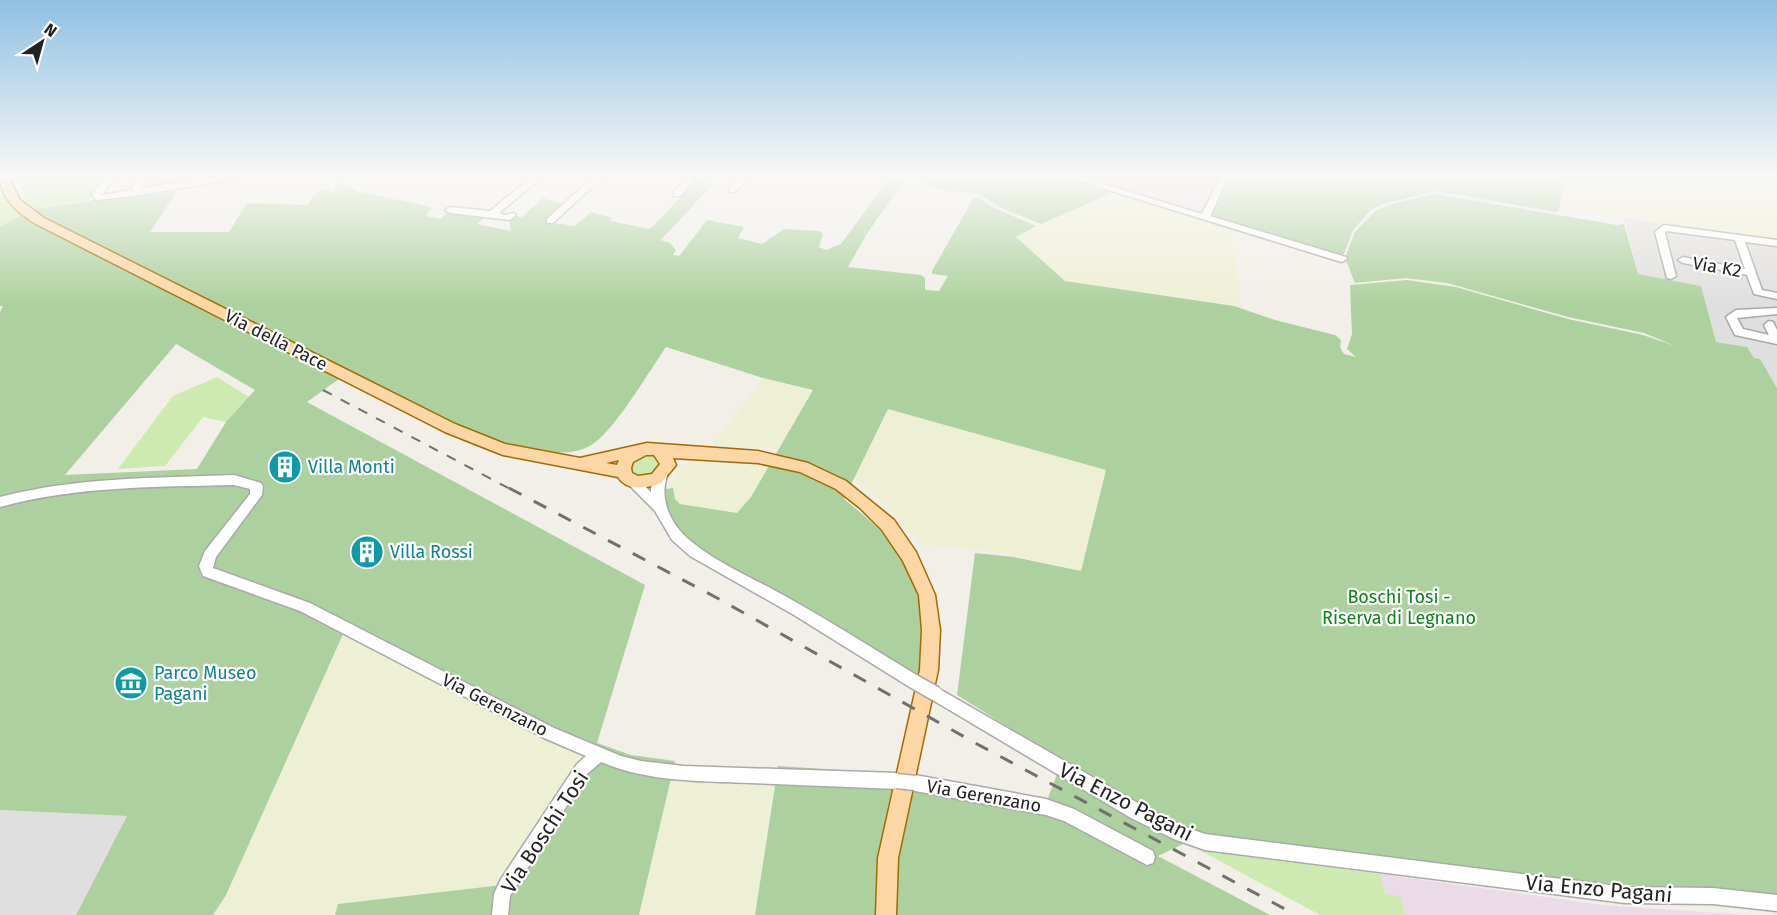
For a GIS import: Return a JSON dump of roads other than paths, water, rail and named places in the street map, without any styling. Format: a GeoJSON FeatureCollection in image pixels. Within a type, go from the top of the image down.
{"type":"FeatureCollection","features":[{"type":"Feature","properties":{"kind":"main road","name":"Via della Pace"},"geometry":{"type":"LineString","coordinates":[[37,219],[450,428],[503,449],[574,462],[627,476]]}},
{"type":"Feature","properties":{"kind":"main road"},"geometry":{"type":"LineString","coordinates":[[699,454],[664,471],[650,482],[627,476],[624,463],[637,451],[649,449],[782,461],[822,475],[866,504],[903,544],[927,595],[931,630],[929,670],[888,858],[886,915]]}},
{"type":"Feature","properties":{"kind":"main road","name":"Via della Pace"},"geometry":{"type":"LineString","coordinates":[[574,462],[602,459],[637,451]]}},
{"type":"Feature","properties":{"kind":"main road"},"geometry":{"type":"LineString","coordinates":[[659,451],[666,457],[664,471]]}},
{"type":"Feature","properties":{"kind":"street"},"geometry":{"type":"LineString","coordinates":[[1211,219],[1342,259]]}},
{"type":"Feature","properties":{"kind":"street"},"geometry":{"type":"LineString","coordinates":[[1671,276],[1661,229],[1777,243]]}},
{"type":"Feature","properties":{"kind":"street","name":"Via K2"},"geometry":{"type":"LineString","coordinates":[[1738,238],[1758,292],[1777,296]]}},
{"type":"Feature","properties":{"kind":"street","name":"Via K2"},"geometry":{"type":"LineString","coordinates":[[1683,260],[1751,273]]}},
{"type":"Feature","properties":{"kind":"street"},"geometry":{"type":"LineString","coordinates":[[1769,325],[1777,340],[1739,333],[1731,317],[1736,314],[1777,311]]}},
{"type":"Feature","properties":{"kind":"street"},"geometry":{"type":"LineString","coordinates":[[659,507],[657,488],[664,471]]}},
{"type":"Feature","properties":{"kind":"street","name":"Via Enzo Pagani"},"geometry":{"type":"LineString","coordinates":[[627,476],[659,507],[677,536],[695,552],[799,611],[913,681],[1137,812],[1182,834],[1205,842],[1625,895],[1713,896],[1777,903]]}},
{"type":"Feature","properties":{"kind":"street","name":"Via Gerenzano"},"geometry":{"type":"LineString","coordinates":[[0,501],[71,487],[234,480],[252,483],[257,486],[256,495],[210,555],[206,566],[208,572],[305,607],[549,733],[599,754],[641,768],[684,773],[906,781],[1046,807],[1068,815],[1147,857]]}},
{"type":"Feature","properties":{"kind":"street","name":"Via Boschi Tosi"},"geometry":{"type":"LineString","coordinates":[[500,915],[502,894],[507,885],[582,769],[599,754]]}},
{"type":"Feature","properties":{"kind":"railway"},"geometry":{"type":"LineString","coordinates":[[323,390],[512,490]]}},
{"type":"Feature","properties":{"kind":"railway"},"geometry":{"type":"LineString","coordinates":[[509,488],[719,599],[977,744],[1296,915]]}},
{"type":"Feature","properties":{"kind":"place","name":"Villa Monti"},"geometry":{"type":"Point","coordinates":[285,467]}},
{"type":"Feature","properties":{"kind":"place","name":"Villa Rossi"},"geometry":{"type":"Point","coordinates":[367,552]}},
{"type":"Feature","properties":{"kind":"place","name":"Parco Museo Pagani"},"geometry":{"type":"Point","coordinates":[131,683]}},
{"type":"Feature","properties":{"kind":"park label","name":"Boschi Tosi - Riserva di Legnano"},"geometry":{"type":"Point","coordinates":[1399,607]}}]}
